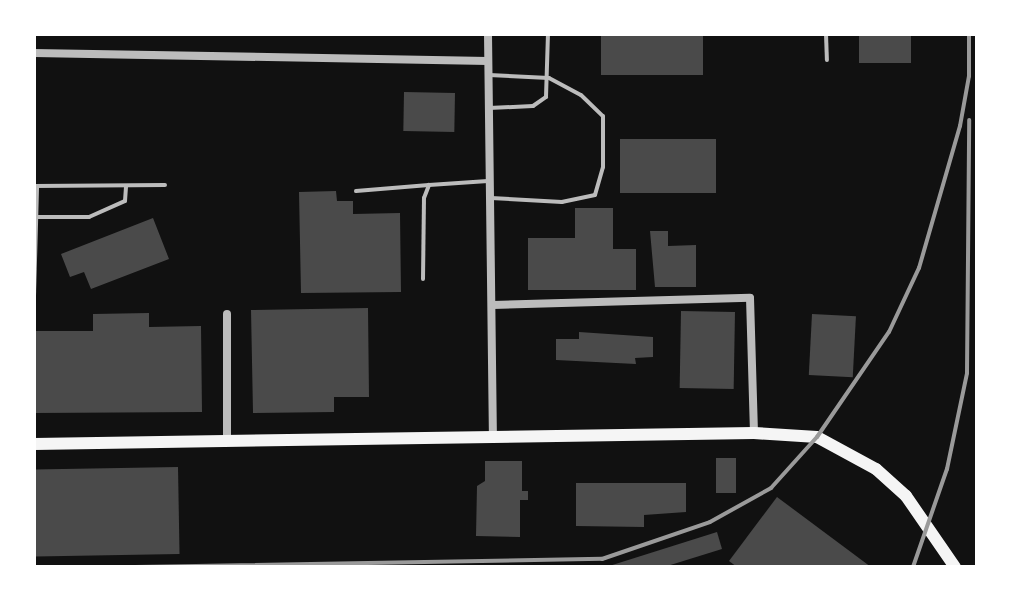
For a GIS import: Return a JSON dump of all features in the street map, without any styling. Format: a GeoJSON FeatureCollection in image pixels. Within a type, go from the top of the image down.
{"type":"FeatureCollection","features":[{"type":"Feature","properties":{"kind":"main road"},"geometry":{"type":"LineString","coordinates":[[34,444],[493,435],[754,433],[817,437],[876,469],[906,496],[955,567]]}},
{"type":"Feature","properties":{"kind":"street"},"geometry":{"type":"LineString","coordinates":[[488,34],[493,435]]}},
{"type":"Feature","properties":{"kind":"street"},"geometry":{"type":"LineString","coordinates":[[34,53],[488,61]]}},
{"type":"Feature","properties":{"kind":"street"},"geometry":{"type":"LineString","coordinates":[[493,305],[750,298],[754,433]]}},
{"type":"Feature","properties":{"kind":"street"},"geometry":{"type":"LineString","coordinates":[[227,314],[227,442]]}},
{"type":"Feature","properties":{"kind":"lane"},"geometry":{"type":"LineString","coordinates":[[489,108],[533,106],[546,97],[548,34]]}},
{"type":"Feature","properties":{"kind":"lane"},"geometry":{"type":"LineString","coordinates":[[826,34],[827,60]]}},
{"type":"Feature","properties":{"kind":"lane"},"geometry":{"type":"LineString","coordinates":[[489,75],[549,78],[581,95],[603,116],[603,167],[595,195],[562,202],[491,198]]}},
{"type":"Feature","properties":{"kind":"lane"},"geometry":{"type":"LineString","coordinates":[[356,191],[491,181]]}},
{"type":"Feature","properties":{"kind":"lane"},"geometry":{"type":"LineString","coordinates":[[34,296],[38,217],[36,186],[165,185]]}},
{"type":"Feature","properties":{"kind":"lane"},"geometry":{"type":"LineString","coordinates":[[423,279],[424,198],[429,185]]}},
{"type":"Feature","properties":{"kind":"lane"},"geometry":{"type":"LineString","coordinates":[[38,217],[89,217],[125,201],[126,186]]}},
{"type":"Feature","properties":{"kind":"building"},"geometry":{"type":"Polygon","coordinates":[[[601,34],[703,34],[703,75],[601,75],[601,34]]]}},
{"type":"Feature","properties":{"kind":"building"},"geometry":{"type":"Polygon","coordinates":[[[859,34],[911,34],[911,63],[859,63],[859,34]]]}},
{"type":"Feature","properties":{"kind":"building"},"geometry":{"type":"Polygon","coordinates":[[[404,92],[455,93],[454,132],[403,131],[404,92]]]}},
{"type":"Feature","properties":{"kind":"building"},"geometry":{"type":"Polygon","coordinates":[[[620,139],[716,139],[716,193],[620,193],[620,139]]]}},
{"type":"Feature","properties":{"kind":"building"},"geometry":{"type":"Polygon","coordinates":[[[336,191],[337,201],[353,201],[353,214],[400,213],[401,292],[301,293],[299,192],[336,191]]]}},
{"type":"Feature","properties":{"kind":"building"},"geometry":{"type":"Polygon","coordinates":[[[575,208],[613,208],[613,249],[636,249],[636,290],[528,290],[528,238],[575,238],[575,208]]]}},
{"type":"Feature","properties":{"kind":"building"},"geometry":{"type":"Polygon","coordinates":[[[153,218],[169,259],[91,289],[84,272],[70,277],[61,254],[153,218]]]}},
{"type":"Feature","properties":{"kind":"building"},"geometry":{"type":"Polygon","coordinates":[[[650,231],[668,231],[668,246],[696,245],[696,287],[655,287],[650,231]]]}},
{"type":"Feature","properties":{"kind":"building"},"geometry":{"type":"Polygon","coordinates":[[[368,308],[369,397],[334,397],[334,412],[253,413],[251,310],[368,308]]]}},
{"type":"Feature","properties":{"kind":"building"},"geometry":{"type":"Polygon","coordinates":[[[681,311],[735,312],[734,389],[680,388],[681,311]]]}},
{"type":"Feature","properties":{"kind":"building"},"geometry":{"type":"Polygon","coordinates":[[[149,313],[149,327],[201,326],[202,412],[34,413],[34,331],[93,331],[93,314],[149,313]]]}},
{"type":"Feature","properties":{"kind":"building"},"geometry":{"type":"Polygon","coordinates":[[[812,314],[856,316],[853,377],[809,375],[812,314]]]}},
{"type":"Feature","properties":{"kind":"building"},"geometry":{"type":"Polygon","coordinates":[[[579,332],[653,337],[653,357],[635,358],[636,364],[556,360],[556,339],[579,339],[579,332]]]}},
{"type":"Feature","properties":{"kind":"building"},"geometry":{"type":"Polygon","coordinates":[[[716,458],[736,458],[736,493],[716,493],[716,458]]]}},
{"type":"Feature","properties":{"kind":"building"},"geometry":{"type":"Polygon","coordinates":[[[485,461],[522,461],[522,491],[528,491],[528,500],[520,500],[520,537],[476,536],[477,486],[485,481],[485,461]]]}},
{"type":"Feature","properties":{"kind":"building"},"geometry":{"type":"Polygon","coordinates":[[[178,467],[180,554],[36,556],[34,470],[178,467]]]}},
{"type":"Feature","properties":{"kind":"building"},"geometry":{"type":"Polygon","coordinates":[[[576,483],[686,483],[686,512],[644,515],[644,527],[576,526],[576,483]]]}},
{"type":"Feature","properties":{"kind":"building"},"geometry":{"type":"Polygon","coordinates":[[[777,497],[871,567],[737,567],[729,561],[777,497]]]}},
{"type":"Feature","properties":{"kind":"building"},"geometry":{"type":"Polygon","coordinates":[[[717,532],[722,549],[664,567],[606,567],[717,532]]]}},
{"type":"Feature","properties":{"kind":"railway"},"geometry":{"type":"LineString","coordinates":[[135,567],[602,559],[710,522],[771,488],[817,437],[889,332],[919,268],[960,126],[969,76],[969,34]]}},
{"type":"Feature","properties":{"kind":"railway"},"geometry":{"type":"LineString","coordinates":[[913,567],[947,469],[967,373],[969,120]]}}]}
